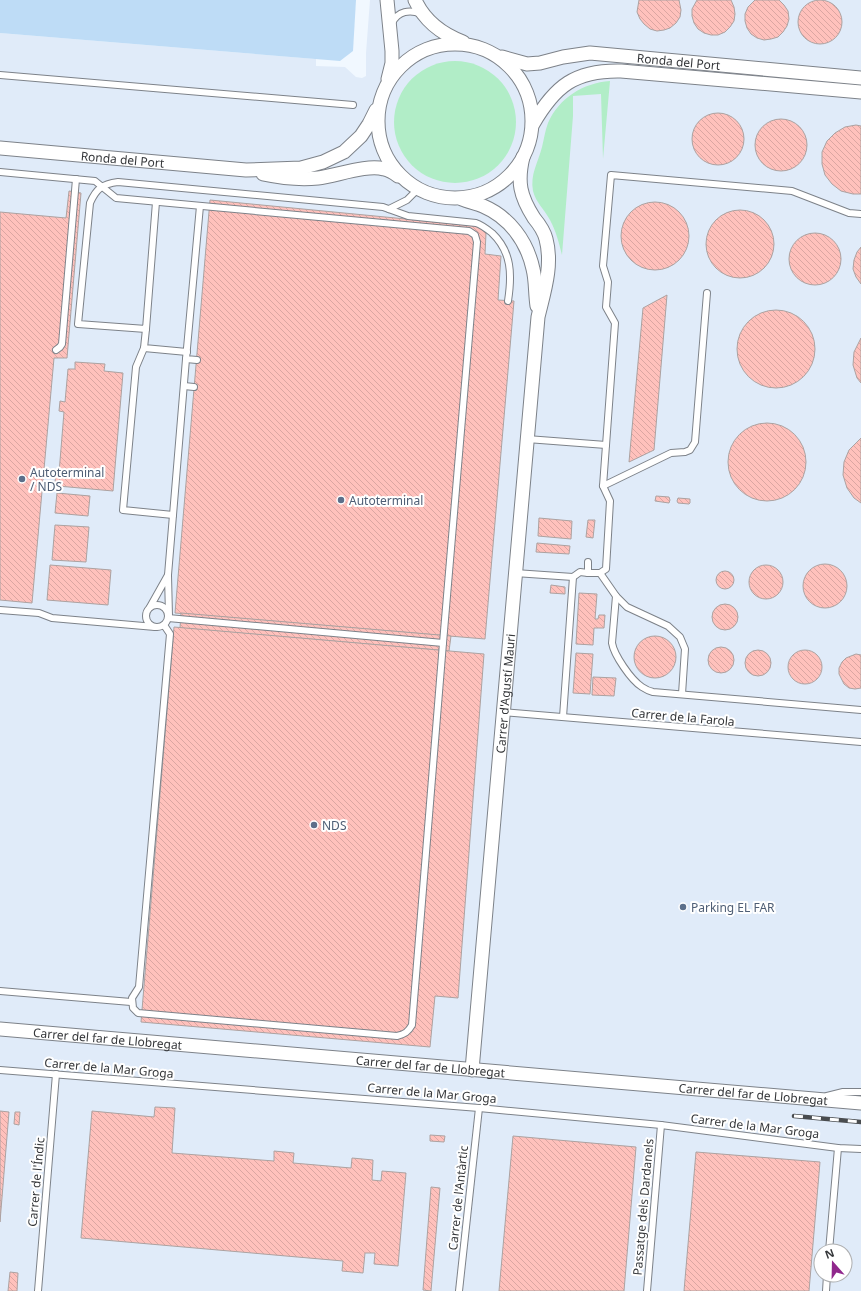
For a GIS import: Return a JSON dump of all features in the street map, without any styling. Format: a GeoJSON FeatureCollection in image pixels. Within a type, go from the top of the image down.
{"type":"FeatureCollection","features":[{"type":"Feature","properties":{"kind":"street"},"geometry":{"type":"LineString","coordinates":[[387,0],[392,52],[392,63],[387,86]]}},
{"type":"Feature","properties":{"kind":"street"},"geometry":{"type":"LineString","coordinates":[[415,0],[426,17],[436,28],[448,37],[483,49],[497,56],[510,67],[520,79],[528,94],[533,124],[523,157],[519,178],[523,198],[542,229],[548,247],[548,276],[538,317]]}},
{"type":"Feature","properties":{"kind":"street"},"geometry":{"type":"LineString","coordinates":[[246,170],[301,168],[323,162],[344,152],[360,136],[369,124],[395,72],[406,61],[420,52],[434,46],[450,44],[468,45]]}},
{"type":"Feature","properties":{"kind":"street","name":"Ronda del Port"},"geometry":{"type":"LineString","coordinates":[[497,56],[526,64],[540,63],[563,57],[590,53],[861,78]]}},
{"type":"Feature","properties":{"kind":"street","name":"Ronda del Port"},"geometry":{"type":"LineString","coordinates":[[533,124],[543,107],[558,90],[578,77],[598,71],[628,72],[861,92]]}},
{"type":"Feature","properties":{"kind":"street"},"geometry":{"type":"LineString","coordinates":[[381,101],[378,126],[379,137],[388,161],[400,177]]}},
{"type":"Feature","properties":{"kind":"street","name":"Ronda del Port"},"geometry":{"type":"LineString","coordinates":[[0,148],[246,170]]}},
{"type":"Feature","properties":{"kind":"street"},"geometry":{"type":"LineString","coordinates":[[246,170],[286,179],[297,179],[319,178],[369,168],[377,168],[390,171],[417,190],[432,196],[445,199],[462,199],[480,195],[498,186],[514,170],[523,157]]}},
{"type":"Feature","properties":{"kind":"street"},"geometry":{"type":"LineString","coordinates":[[462,199],[483,206],[499,215],[518,232],[525,246],[533,270],[538,317]]}},
{"type":"Feature","properties":{"kind":"street","name":"Carrer d'Agustí Mauri"},"geometry":{"type":"LineString","coordinates":[[472,1070],[538,317]]}},
{"type":"Feature","properties":{"kind":"street","name":"Carrer del far de Llobregat"},"geometry":{"type":"LineString","coordinates":[[0,1029],[861,1103]]}},
{"type":"Feature","properties":{"kind":"lane"},"geometry":{"type":"LineString","coordinates":[[390,33],[394,18],[402,13],[418,13],[426,17]]}},
{"type":"Feature","properties":{"kind":"lane"},"geometry":{"type":"LineString","coordinates":[[0,75],[353,105]]}},
{"type":"Feature","properties":{"kind":"lane"},"geometry":{"type":"LineString","coordinates":[[0,172],[95,181],[116,198],[469,231],[477,238],[412,1025],[409,1031],[403,1035],[397,1036],[138,1012],[133,1008],[131,1002],[133,995],[139,987],[170,634],[164,625]]}},
{"type":"Feature","properties":{"kind":"lane"},"geometry":{"type":"LineString","coordinates":[[516,573],[573,577],[580,572],[600,573],[606,569],[610,501],[603,486],[615,323],[606,307],[608,282],[602,266],[611,175],[792,190],[849,213],[861,214]]}},
{"type":"Feature","properties":{"kind":"lane"},"geometry":{"type":"LineString","coordinates":[[56,350],[62,344],[76,179]]}},
{"type":"Feature","properties":{"kind":"lane"},"geometry":{"type":"LineString","coordinates":[[146,329],[78,324],[90,203],[94,193],[108,183],[118,182],[383,207],[408,216],[470,221],[481,225],[497,238],[508,256],[511,276],[508,301]]}},
{"type":"Feature","properties":{"kind":"lane"},"geometry":{"type":"LineString","coordinates":[[389,209],[407,200],[417,190]]}},
{"type":"Feature","properties":{"kind":"lane"},"geometry":{"type":"LineString","coordinates":[[156,202],[144,348],[136,368],[123,510],[173,515]]}},
{"type":"Feature","properties":{"kind":"lane"},"geometry":{"type":"LineString","coordinates":[[164,625],[168,617],[168,575],[200,206]]}},
{"type":"Feature","properties":{"kind":"lane"},"geometry":{"type":"LineString","coordinates":[[603,486],[671,453],[685,452],[694,446],[707,293]]}},
{"type":"Feature","properties":{"kind":"lane"},"geometry":{"type":"LineString","coordinates":[[144,348],[186,355],[197,360]]}},
{"type":"Feature","properties":{"kind":"lane"},"geometry":{"type":"LineString","coordinates":[[184,386],[194,387]]}},
{"type":"Feature","properties":{"kind":"lane"},"geometry":{"type":"LineString","coordinates":[[527,439],[606,445]]}},
{"type":"Feature","properties":{"kind":"lane"},"geometry":{"type":"LineString","coordinates":[[588,562],[588,572]]}},
{"type":"Feature","properties":{"kind":"lane"},"geometry":{"type":"LineString","coordinates":[[600,573],[616,596],[627,607],[668,626],[680,637],[684,649],[682,694]]}},
{"type":"Feature","properties":{"kind":"lane"},"geometry":{"type":"LineString","coordinates":[[129,625],[137,622],[149,608],[168,575]]}},
{"type":"Feature","properties":{"kind":"lane"},"geometry":{"type":"LineString","coordinates":[[563,718],[573,577]]}},
{"type":"Feature","properties":{"kind":"lane"},"geometry":{"type":"LineString","coordinates":[[616,596],[612,643],[616,656],[636,683],[641,687],[653,692],[861,710]]}},
{"type":"Feature","properties":{"kind":"lane"},"geometry":{"type":"LineString","coordinates":[[155,627],[146,620],[149,608],[153,605],[161,605],[167,609],[168,617]]}},
{"type":"Feature","properties":{"kind":"lane"},"geometry":{"type":"LineString","coordinates":[[0,610],[39,613],[52,618],[155,627],[164,625]]}},
{"type":"Feature","properties":{"kind":"lane"},"geometry":{"type":"LineString","coordinates":[[168,617],[443,644]]}},
{"type":"Feature","properties":{"kind":"lane","name":"Carrer de la Farola"},"geometry":{"type":"LineString","coordinates":[[503,712],[861,742]]}},
{"type":"Feature","properties":{"kind":"lane"},"geometry":{"type":"LineString","coordinates":[[0,991],[131,1002]]}},
{"type":"Feature","properties":{"kind":"lane","name":"Carrer de la Mar Groga"},"geometry":{"type":"LineString","coordinates":[[0,1070],[479,1108],[662,1125],[838,1148],[861,1149]]}},
{"type":"Feature","properties":{"kind":"lane","name":"Carrer de l'Índic"},"geometry":{"type":"LineString","coordinates":[[38,1291],[56,1074]]}},
{"type":"Feature","properties":{"kind":"lane"},"geometry":{"type":"LineString","coordinates":[[812,1099],[843,1092],[861,1092]]}},
{"type":"Feature","properties":{"kind":"lane"},"geometry":{"type":"LineString","coordinates":[[840,1101],[861,1109]]}},
{"type":"Feature","properties":{"kind":"lane","name":"Carrer de l'Antàrtic"},"geometry":{"type":"LineString","coordinates":[[459,1291],[479,1108]]}},
{"type":"Feature","properties":{"kind":"lane","name":"Passatge dels Dardanels"},"geometry":{"type":"LineString","coordinates":[[647,1291],[662,1125]]}},
{"type":"Feature","properties":{"kind":"lane"},"geometry":{"type":"LineString","coordinates":[[830,1243],[838,1148]]}},
{"type":"Feature","properties":{"kind":"shaded area"},"geometry":{"type":"Polygon","coordinates":[[[370,0],[861,0],[861,1291],[0,1291],[0,33],[316,59],[316,66],[345,67],[356,77],[362,78],[366,76],[366,53],[370,0]]]}},
{"type":"Feature","properties":{"kind":"green space"},"geometry":{"type":"Polygon","coordinates":[[[455,61],[478,65],[489,71],[498,79],[506,88],[512,99],[516,122],[512,145],[506,156],[498,165],[489,173],[478,179],[455,183],[432,179],[421,173],[412,165],[404,156],[398,145],[394,122],[398,99],[404,88],[412,79],[421,71],[432,65],[455,61]]]}},
{"type":"Feature","properties":{"kind":"green space"},"geometry":{"type":"Polygon","coordinates":[[[610,81],[603,159],[601,94],[573,96],[573,116],[562,255],[552,224],[536,199],[532,185],[546,129],[553,114],[559,106],[573,93],[590,85],[610,81]]]}},
{"type":"Feature","properties":{"kind":"water"},"geometry":{"type":"Polygon","coordinates":[[[0,0],[356,0],[353,51],[340,61],[0,33],[0,0]]]}},
{"type":"Feature","properties":{"kind":"building"},"geometry":{"type":"Polygon","coordinates":[[[639,0],[679,0],[681,10],[680,17],[670,28],[657,31],[650,29],[640,19],[637,12],[639,0]]]}},
{"type":"Feature","properties":{"kind":"building"},"geometry":{"type":"Polygon","coordinates":[[[697,0],[731,0],[735,14],[734,21],[730,27],[725,32],[718,35],[704,33],[698,29],[692,16],[692,9],[697,0]]]}},
{"type":"Feature","properties":{"kind":"building"},"geometry":{"type":"Polygon","coordinates":[[[755,0],[779,0],[788,11],[789,19],[787,26],[778,37],[764,40],[757,38],[751,34],[747,28],[745,14],[748,7],[755,0]]]}},
{"type":"Feature","properties":{"kind":"building"},"geometry":{"type":"Polygon","coordinates":[[[820,0],[832,4],[838,10],[842,22],[838,34],[832,40],[820,44],[808,40],[802,34],[798,22],[802,10],[808,4],[820,0]]]}},
{"type":"Feature","properties":{"kind":"building"},"geometry":{"type":"Polygon","coordinates":[[[718,113],[728,115],[736,121],[742,129],[744,139],[742,149],[736,157],[728,163],[718,165],[708,163],[700,157],[694,149],[692,139],[694,129],[700,121],[708,115],[718,113]]]}},
{"type":"Feature","properties":{"kind":"building"},"geometry":{"type":"Polygon","coordinates":[[[781,119],[795,123],[803,131],[807,145],[803,159],[795,167],[781,171],[767,167],[759,159],[755,145],[759,131],[767,123],[781,119]]]}},
{"type":"Feature","properties":{"kind":"building"},"geometry":{"type":"Polygon","coordinates":[[[856,125],[861,126],[861,194],[841,191],[832,184],[825,175],[822,164],[822,152],[827,141],[835,133],[845,127],[856,125]]]}},
{"type":"Feature","properties":{"kind":"building","name":"Autoterminal / NDS"},"geometry":{"type":"Polygon","coordinates":[[[69,191],[81,193],[67,358],[54,358],[32,603],[0,600],[0,212],[66,218],[69,191]]]}},
{"type":"Feature","properties":{"kind":"building","name":"Autoterminal"},"geometry":{"type":"Polygon","coordinates":[[[210,200],[478,226],[486,233],[485,254],[501,256],[498,300],[514,301],[485,639],[175,613],[210,200]]]}},
{"type":"Feature","properties":{"kind":"building"},"geometry":{"type":"Polygon","coordinates":[[[648,202],[662,202],[674,207],[684,217],[689,229],[689,243],[684,255],[674,265],[662,270],[648,270],[636,265],[626,255],[621,243],[621,229],[626,217],[636,207],[648,202]]]}},
{"type":"Feature","properties":{"kind":"building"},"geometry":{"type":"Polygon","coordinates":[[[733,210],[747,210],[759,215],[769,225],[774,237],[774,251],[769,263],[759,273],[747,278],[733,278],[721,273],[711,263],[706,251],[706,237],[711,225],[721,215],[733,210]]]}},
{"type":"Feature","properties":{"kind":"building"},"geometry":{"type":"Polygon","coordinates":[[[815,233],[829,237],[837,245],[841,259],[837,273],[829,281],[815,285],[801,281],[793,273],[789,259],[793,245],[801,237],[815,233]]]}},
{"type":"Feature","properties":{"kind":"building"},"geometry":{"type":"Polygon","coordinates":[[[861,247],[861,284],[853,269],[854,260],[861,247]]]}},
{"type":"Feature","properties":{"kind":"building"},"geometry":{"type":"Polygon","coordinates":[[[667,295],[654,450],[629,462],[643,308],[667,295]]]}},
{"type":"Feature","properties":{"kind":"building"},"geometry":{"type":"Polygon","coordinates":[[[776,310],[791,313],[798,317],[808,327],[812,334],[815,349],[812,364],[808,371],[798,381],[791,385],[776,388],[761,385],[754,381],[744,371],[740,364],[737,349],[740,334],[744,327],[754,317],[761,313],[776,310]]]}},
{"type":"Feature","properties":{"kind":"building"},"geometry":{"type":"Polygon","coordinates":[[[861,338],[861,383],[857,378],[853,365],[854,352],[861,338]]]}},
{"type":"Feature","properties":{"kind":"building"},"geometry":{"type":"Polygon","coordinates":[[[75,362],[105,364],[104,371],[123,373],[113,491],[58,486],[59,482],[55,482],[56,473],[59,473],[64,412],[59,411],[60,401],[65,402],[68,369],[75,369],[75,362]]]}},
{"type":"Feature","properties":{"kind":"building"},"geometry":{"type":"Polygon","coordinates":[[[767,423],[782,426],[789,430],[799,440],[803,447],[806,462],[803,477],[799,484],[789,494],[782,498],[767,501],[752,498],[745,494],[735,484],[731,477],[728,462],[731,447],[735,440],[745,430],[752,426],[767,423]]]}},
{"type":"Feature","properties":{"kind":"building"},"geometry":{"type":"Polygon","coordinates":[[[861,438],[861,503],[854,498],[847,488],[843,475],[844,462],[849,450],[861,438]]]}},
{"type":"Feature","properties":{"kind":"building"},"geometry":{"type":"Polygon","coordinates":[[[57,493],[90,496],[88,516],[55,513],[57,493]]]}},
{"type":"Feature","properties":{"kind":"building"},"geometry":{"type":"Polygon","coordinates":[[[656,496],[669,497],[669,503],[655,501],[656,496]]]}},
{"type":"Feature","properties":{"kind":"building"},"geometry":{"type":"Polygon","coordinates":[[[678,498],[690,499],[690,503],[678,503],[678,498]]]}},
{"type":"Feature","properties":{"kind":"building"},"geometry":{"type":"Polygon","coordinates":[[[539,518],[572,521],[571,539],[538,536],[539,518]]]}},
{"type":"Feature","properties":{"kind":"building"},"geometry":{"type":"Polygon","coordinates":[[[588,520],[595,520],[593,538],[586,537],[588,520]]]}},
{"type":"Feature","properties":{"kind":"building"},"geometry":{"type":"Polygon","coordinates":[[[55,525],[89,527],[86,562],[52,560],[55,525]]]}},
{"type":"Feature","properties":{"kind":"building"},"geometry":{"type":"Polygon","coordinates":[[[537,543],[570,546],[569,554],[536,552],[537,543]]]}},
{"type":"Feature","properties":{"kind":"building"},"geometry":{"type":"Polygon","coordinates":[[[825,564],[837,568],[843,574],[847,586],[843,598],[837,604],[825,608],[813,604],[807,598],[803,586],[807,574],[813,568],[825,564]]]}},
{"type":"Feature","properties":{"kind":"building"},"geometry":{"type":"Polygon","coordinates":[[[50,565],[111,570],[108,605],[47,600],[50,565]]]}},
{"type":"Feature","properties":{"kind":"building"},"geometry":{"type":"Polygon","coordinates":[[[763,565],[769,565],[773,566],[780,572],[783,582],[782,589],[776,596],[769,599],[763,599],[759,598],[752,592],[749,585],[749,579],[750,575],[756,568],[763,565]]]}},
{"type":"Feature","properties":{"kind":"building"},"geometry":{"type":"Polygon","coordinates":[[[725,571],[731,574],[734,580],[731,586],[725,589],[719,586],[716,580],[719,574],[725,571]]]}},
{"type":"Feature","properties":{"kind":"building"},"geometry":{"type":"Polygon","coordinates":[[[551,585],[565,587],[565,594],[550,593],[551,585]]]}},
{"type":"Feature","properties":{"kind":"building"},"geometry":{"type":"Polygon","coordinates":[[[579,593],[597,594],[595,619],[598,619],[599,615],[605,615],[604,628],[594,628],[593,645],[576,644],[579,593]]]}},
{"type":"Feature","properties":{"kind":"building"},"geometry":{"type":"Polygon","coordinates":[[[725,604],[734,608],[738,617],[734,626],[725,630],[716,626],[712,617],[716,608],[725,604]]]}},
{"type":"Feature","properties":{"kind":"building"},"geometry":{"type":"Polygon","coordinates":[[[181,613],[451,636],[449,651],[180,628],[181,613]]]}},
{"type":"Feature","properties":{"kind":"building","name":"NDS"},"geometry":{"type":"Polygon","coordinates":[[[174,627],[484,654],[458,998],[435,996],[430,1047],[141,1022],[174,627]]]}},
{"type":"Feature","properties":{"kind":"building"},"geometry":{"type":"Polygon","coordinates":[[[651,636],[659,636],[667,639],[673,645],[676,657],[673,669],[667,675],[659,678],[651,678],[643,675],[637,669],[634,661],[634,653],[637,645],[643,639],[651,636]]]}},
{"type":"Feature","properties":{"kind":"building"},"geometry":{"type":"Polygon","coordinates":[[[721,647],[730,651],[734,660],[730,669],[721,673],[712,669],[708,660],[712,651],[721,647]]]}},
{"type":"Feature","properties":{"kind":"building"},"geometry":{"type":"Polygon","coordinates":[[[758,650],[767,654],[771,663],[767,672],[758,676],[749,672],[745,663],[749,654],[758,650]]]}},
{"type":"Feature","properties":{"kind":"building"},"geometry":{"type":"Polygon","coordinates":[[[802,650],[808,650],[812,651],[819,657],[822,667],[821,674],[815,681],[808,684],[802,684],[798,683],[791,677],[788,670],[788,664],[789,660],[795,653],[802,650]]]}},
{"type":"Feature","properties":{"kind":"building"},"geometry":{"type":"Polygon","coordinates":[[[576,653],[593,654],[590,694],[573,693],[576,653]]]}},
{"type":"Feature","properties":{"kind":"building"},"geometry":{"type":"Polygon","coordinates":[[[856,654],[861,655],[861,688],[855,689],[849,688],[844,684],[839,674],[839,668],[846,658],[856,654]]]}},
{"type":"Feature","properties":{"kind":"building"},"geometry":{"type":"Polygon","coordinates":[[[593,677],[616,678],[614,696],[592,695],[593,677]]]}},
{"type":"Feature","properties":{"kind":"building"},"geometry":{"type":"Polygon","coordinates":[[[155,1107],[175,1108],[172,1153],[274,1161],[274,1151],[294,1153],[293,1163],[351,1168],[352,1158],[373,1160],[372,1180],[381,1181],[382,1171],[406,1173],[398,1266],[374,1264],[375,1253],[365,1253],[363,1273],[342,1271],[343,1261],[81,1238],[92,1111],[154,1117],[155,1107]]]}},
{"type":"Feature","properties":{"kind":"building"},"geometry":{"type":"Polygon","coordinates":[[[0,1111],[9,1112],[0,1222],[0,1111]]]}},
{"type":"Feature","properties":{"kind":"building"},"geometry":{"type":"Polygon","coordinates":[[[15,1112],[20,1112],[19,1125],[14,1124],[15,1112]]]}},
{"type":"Feature","properties":{"kind":"building"},"geometry":{"type":"Polygon","coordinates":[[[430,1135],[445,1136],[444,1142],[430,1141],[430,1135]]]}},
{"type":"Feature","properties":{"kind":"building"},"geometry":{"type":"Polygon","coordinates":[[[513,1136],[636,1147],[624,1291],[499,1291],[513,1136]]]}},
{"type":"Feature","properties":{"kind":"building"},"geometry":{"type":"Polygon","coordinates":[[[696,1152],[820,1162],[809,1291],[684,1291],[696,1152]]]}},
{"type":"Feature","properties":{"kind":"building"},"geometry":{"type":"Polygon","coordinates":[[[431,1187],[440,1188],[431,1291],[423,1290],[431,1187]]]}},
{"type":"Feature","properties":{"kind":"building"},"geometry":{"type":"Polygon","coordinates":[[[10,1272],[18,1273],[17,1291],[8,1291],[10,1272]]]}},
{"type":"Feature","properties":{"kind":"railway"},"geometry":{"type":"LineString","coordinates":[[794,1116],[861,1122]]}},
{"type":"Feature","properties":{"kind":"place","name":"Autoterminal / NDS"},"geometry":{"type":"Point","coordinates":[22,479]}},
{"type":"Feature","properties":{"kind":"place","name":"Autoterminal"},"geometry":{"type":"Point","coordinates":[341,500]}},
{"type":"Feature","properties":{"kind":"place","name":"NDS"},"geometry":{"type":"Point","coordinates":[314,825]}},
{"type":"Feature","properties":{"kind":"place","name":"Parking EL FAR"},"geometry":{"type":"Point","coordinates":[683,907]}}]}
